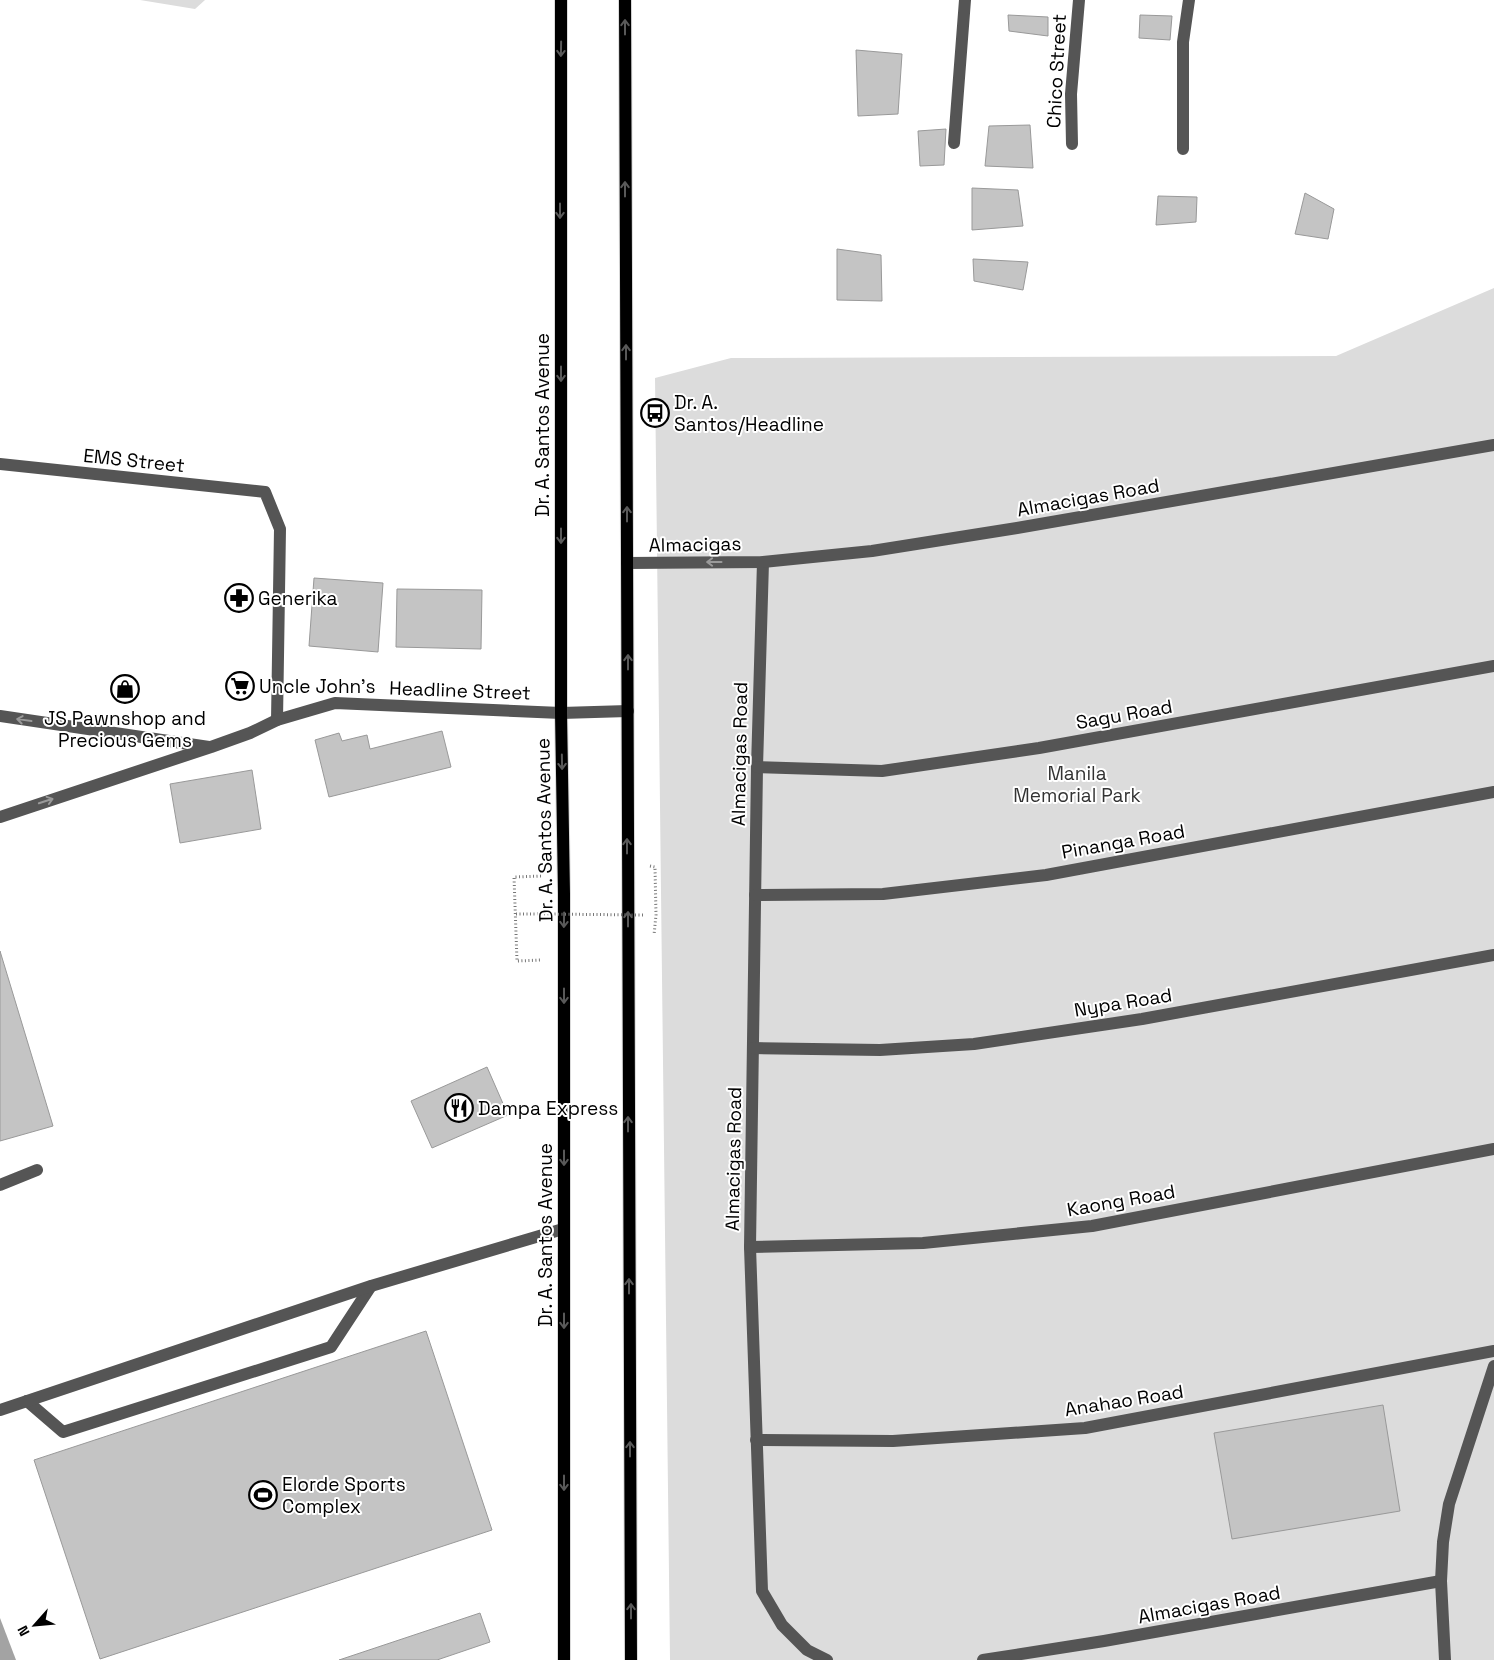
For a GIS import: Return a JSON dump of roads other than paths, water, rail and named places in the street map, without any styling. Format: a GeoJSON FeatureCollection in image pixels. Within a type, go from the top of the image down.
{"type":"FeatureCollection","features":[{"type":"Feature","properties":{"kind":"main road","name":"Dr. A. Santos Avenue"},"geometry":{"type":"LineString","coordinates":[[561,0],[564,1660]]}},
{"type":"Feature","properties":{"kind":"main road"},"geometry":{"type":"LineString","coordinates":[[625,0],[631,1660]]}},
{"type":"Feature","properties":{"kind":"street"},"geometry":{"type":"LineString","coordinates":[[954,143],[965,0]]}},
{"type":"Feature","properties":{"kind":"street","name":"Chico Street"},"geometry":{"type":"LineString","coordinates":[[1072,144],[1071,94],[1079,0]]}},
{"type":"Feature","properties":{"kind":"street"},"geometry":{"type":"LineString","coordinates":[[1183,149],[1183,42],[1189,0]]}},
{"type":"Feature","properties":{"kind":"street","name":"Almacigas Road"},"geometry":{"type":"LineString","coordinates":[[827,1660],[807,1650],[782,1625],[762,1591],[750,1247],[762,562],[872,551],[1007,530],[1494,445]]}},
{"type":"Feature","properties":{"kind":"street","name":"EMS Street"},"geometry":{"type":"LineString","coordinates":[[0,464],[265,492],[280,529],[277,720]]}},
{"type":"Feature","properties":{"kind":"street","name":"Almacigas"},"geometry":{"type":"LineString","coordinates":[[628,563],[762,562]]}},
{"type":"Feature","properties":{"kind":"street","name":"Sagu Road"},"geometry":{"type":"LineString","coordinates":[[757,767],[882,771],[1039,748],[1494,666]]}},
{"type":"Feature","properties":{"kind":"street","name":"Headline Street"},"geometry":{"type":"LineString","coordinates":[[0,716],[211,747],[250,733],[277,720],[335,703],[561,713],[628,711]]}},
{"type":"Feature","properties":{"kind":"street"},"geometry":{"type":"LineString","coordinates":[[0,817],[211,747]]}},
{"type":"Feature","properties":{"kind":"street","name":"Pinanga Road"},"geometry":{"type":"LineString","coordinates":[[755,895],[884,894],[1046,874],[1494,792]]}},
{"type":"Feature","properties":{"kind":"street","name":"Nypa Road"},"geometry":{"type":"LineString","coordinates":[[753,1048],[880,1050],[974,1044],[1142,1019],[1494,955]]}},
{"type":"Feature","properties":{"kind":"street","name":"Kaong Road"},"geometry":{"type":"LineString","coordinates":[[750,1247],[923,1244],[1092,1226],[1494,1149]]}},
{"type":"Feature","properties":{"kind":"street"},"geometry":{"type":"LineString","coordinates":[[0,1185],[37,1170]]}},
{"type":"Feature","properties":{"kind":"street"},"geometry":{"type":"LineString","coordinates":[[0,1410],[371,1286],[563,1229]]}},
{"type":"Feature","properties":{"kind":"street"},"geometry":{"type":"LineString","coordinates":[[27,1401],[63,1432],[331,1347],[371,1286]]}},
{"type":"Feature","properties":{"kind":"street","name":"Anahao Road"},"geometry":{"type":"LineString","coordinates":[[756,1440],[893,1441],[1085,1428],[1494,1351]]}},
{"type":"Feature","properties":{"kind":"street"},"geometry":{"type":"LineString","coordinates":[[1445,1660],[1441,1581],[1443,1542],[1449,1504],[1494,1366]]}},
{"type":"Feature","properties":{"kind":"street","name":"Almacigas Road"},"geometry":{"type":"LineString","coordinates":[[984,1660],[1114,1640],[1441,1581]]}},
{"type":"Feature","properties":{"kind":"place","name":"Dr. A. Santos/Headline"},"geometry":{"type":"Point","coordinates":[655,413]}},
{"type":"Feature","properties":{"kind":"place","name":"Generika"},"geometry":{"type":"Point","coordinates":[239,598]}},
{"type":"Feature","properties":{"kind":"place","name":"Uncle John's"},"geometry":{"type":"Point","coordinates":[240,686]}},
{"type":"Feature","properties":{"kind":"place","name":"JS Pawnshop and Precious Gems"},"geometry":{"type":"Point","coordinates":[125,689]}},
{"type":"Feature","properties":{"kind":"place","name":"Dampa Express"},"geometry":{"type":"Point","coordinates":[459,1108]}},
{"type":"Feature","properties":{"kind":"place","name":"Elorde Sports Complex"},"geometry":{"type":"Point","coordinates":[263,1495]}},
{"type":"Feature","properties":{"kind":"park label","name":"Manila Memorial Park"},"geometry":{"type":"Point","coordinates":[1077,784]}}]}
